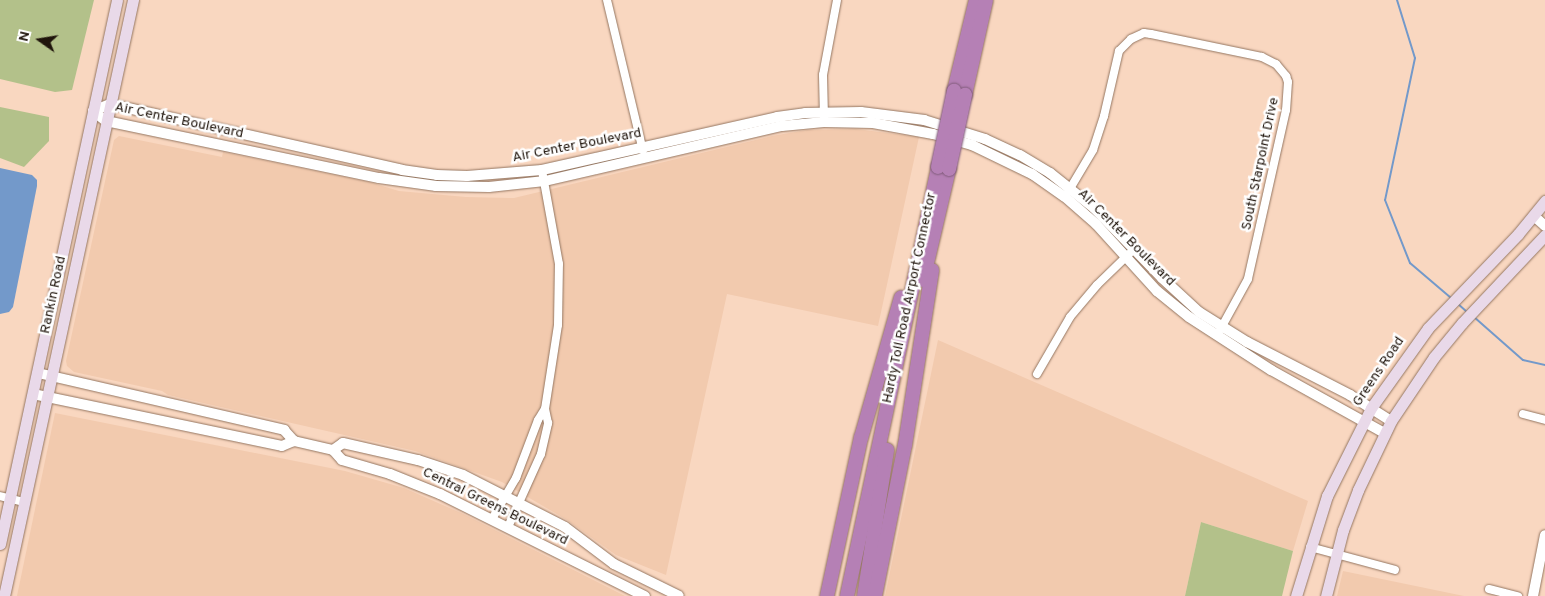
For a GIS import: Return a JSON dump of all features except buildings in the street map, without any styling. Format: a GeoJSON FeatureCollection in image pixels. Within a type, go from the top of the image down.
{"type":"FeatureCollection","features":[{"type":"Feature","properties":{"kind":"highway","name":"Hardy Toll Road Airport Connector"},"geometry":{"type":"LineString","coordinates":[[847,596],[943,168],[976,0]]}},
{"type":"Feature","properties":{"kind":"highway","name":"Hardy Toll Road Airport Connector"},"geometry":{"type":"LineString","coordinates":[[959,93],[986,0]]}},
{"type":"Feature","properties":{"kind":"highway","name":"Hardy Toll Road Airport Connector"},"geometry":{"type":"LineString","coordinates":[[890,434],[938,186]]}},
{"type":"Feature","properties":{"kind":"highway"},"geometry":{"type":"LineString","coordinates":[[827,596],[861,438],[938,186]]}},
{"type":"Feature","properties":{"kind":"highway"},"geometry":{"type":"LineString","coordinates":[[875,596],[905,445],[939,228],[938,186]]}},
{"type":"Feature","properties":{"kind":"highway"},"geometry":{"type":"LineString","coordinates":[[855,596],[890,434]]}},
{"type":"Feature","properties":{"kind":"highway"},"geometry":{"type":"LineString","coordinates":[[864,596],[890,434]]}},
{"type":"Feature","properties":{"kind":"main road","name":"Rankin Road"},"geometry":{"type":"LineString","coordinates":[[0,544],[5,497],[38,373],[117,0]]}},
{"type":"Feature","properties":{"kind":"main road","name":"Rankin Road"},"geometry":{"type":"LineString","coordinates":[[4,596],[132,0]]}},
{"type":"Feature","properties":{"kind":"main road","name":"Greens Road"},"geometry":{"type":"LineString","coordinates":[[1296,596],[1327,496],[1371,408],[1422,336],[1446,307],[1534,216],[1545,201]]}},
{"type":"Feature","properties":{"kind":"main road"},"geometry":{"type":"LineString","coordinates":[[1326,596],[1336,555],[1358,490],[1391,421],[1434,357],[1462,323],[1545,235]]}},
{"type":"Feature","properties":{"kind":"street"},"geometry":{"type":"LineString","coordinates":[[608,0],[644,153]]}},
{"type":"Feature","properties":{"kind":"street"},"geometry":{"type":"LineString","coordinates":[[824,117],[823,75],[837,0]]}},
{"type":"Feature","properties":{"kind":"street","name":"South Starpoint Drive"},"geometry":{"type":"LineString","coordinates":[[1068,192],[1093,150],[1104,116],[1118,57],[1130,39],[1144,33],[1270,60],[1281,68],[1286,76],[1289,90],[1286,110],[1248,278],[1219,332]]}},
{"type":"Feature","properties":{"kind":"street","name":"Air Center Boulevard"},"geometry":{"type":"LineString","coordinates":[[93,111],[110,104],[353,159],[437,175],[483,175],[542,170],[726,140],[824,117]]}},
{"type":"Feature","properties":{"kind":"street","name":"Air Center Boulevard"},"geometry":{"type":"LineString","coordinates":[[93,111],[106,121],[351,171],[436,186],[489,187],[545,181],[722,129],[777,117],[893,115],[934,128],[985,140],[1020,155],[1068,192],[1102,215],[1219,332],[1271,370],[1384,433]]}},
{"type":"Feature","properties":{"kind":"street"},"geometry":{"type":"LineString","coordinates":[[722,129],[726,140]]}},
{"type":"Feature","properties":{"kind":"street"},"geometry":{"type":"LineString","coordinates":[[232,146],[235,133]]}},
{"type":"Feature","properties":{"kind":"street"},"geometry":{"type":"LineString","coordinates":[[351,171],[353,159]]}},
{"type":"Feature","properties":{"kind":"street"},"geometry":{"type":"LineString","coordinates":[[508,527],[542,454],[548,423],[545,409],[558,325],[560,293],[557,247],[542,170]]}},
{"type":"Feature","properties":{"kind":"street"},"geometry":{"type":"LineString","coordinates":[[436,186],[437,175]]}},
{"type":"Feature","properties":{"kind":"street","name":"Air Center Boulevard"},"geometry":{"type":"LineString","coordinates":[[1068,192],[1157,291],[1189,317],[1371,408],[1391,421]]}},
{"type":"Feature","properties":{"kind":"street"},"geometry":{"type":"LineString","coordinates":[[1534,216],[1545,226]]}},
{"type":"Feature","properties":{"kind":"street"},"geometry":{"type":"LineString","coordinates":[[1037,374],[1070,317],[1097,285],[1134,249]]}},
{"type":"Feature","properties":{"kind":"street","name":"Central Greens Boulevard"},"geometry":{"type":"LineString","coordinates":[[38,373],[284,430],[294,441],[333,450],[342,460],[390,474],[440,494],[645,596]]}},
{"type":"Feature","properties":{"kind":"street","name":"Central Greens Boulevard"},"geometry":{"type":"LineString","coordinates":[[33,394],[282,446],[294,441]]}},
{"type":"Feature","properties":{"kind":"street"},"geometry":{"type":"LineString","coordinates":[[148,418],[152,399]]}},
{"type":"Feature","properties":{"kind":"street"},"geometry":{"type":"LineString","coordinates":[[492,519],[516,478],[538,420],[545,409]]}},
{"type":"Feature","properties":{"kind":"street"},"geometry":{"type":"LineString","coordinates":[[1523,414],[1545,420]]}},
{"type":"Feature","properties":{"kind":"street","name":"Central Greens Boulevard"},"geometry":{"type":"LineString","coordinates":[[333,450],[343,443],[418,460],[462,475],[565,527],[614,564],[678,596]]}},
{"type":"Feature","properties":{"kind":"street"},"geometry":{"type":"LineString","coordinates":[[5,497],[24,502]]}},
{"type":"Feature","properties":{"kind":"street"},"geometry":{"type":"LineString","coordinates":[[1533,596],[1545,535]]}},
{"type":"Feature","properties":{"kind":"street"},"geometry":{"type":"LineString","coordinates":[[1310,547],[1394,570]]}},
{"type":"Feature","properties":{"kind":"street"},"geometry":{"type":"LineString","coordinates":[[1489,589],[1518,596]]}},
{"type":"Feature","properties":{"kind":"shaded area"},"geometry":{"type":"Polygon","coordinates":[[[856,129],[919,137],[878,326],[727,294],[666,575],[616,555],[567,520],[502,482],[415,451],[168,395],[162,391],[74,372],[67,366],[66,361],[114,140],[119,136],[222,157],[223,152],[369,182],[399,191],[466,197],[514,198],[772,136],[807,130],[856,129]]]}},
{"type":"Feature","properties":{"kind":"shaded area"},"geometry":{"type":"Polygon","coordinates":[[[938,340],[1308,501],[1293,551],[1201,522],[1185,596],[885,596],[938,340]]]}},
{"type":"Feature","properties":{"kind":"shaded area"},"geometry":{"type":"Polygon","coordinates":[[[55,413],[345,471],[404,488],[461,513],[625,596],[17,596],[55,413]]]}},
{"type":"Feature","properties":{"kind":"shaded area"},"geometry":{"type":"Polygon","coordinates":[[[1343,571],[1464,596],[1337,596],[1343,571]]]}},
{"type":"Feature","properties":{"kind":"green space"},"geometry":{"type":"Polygon","coordinates":[[[0,0],[94,0],[72,90],[55,92],[0,79],[0,0]]]}},
{"type":"Feature","properties":{"kind":"green space"},"geometry":{"type":"Polygon","coordinates":[[[0,107],[49,117],[49,141],[24,167],[0,158],[0,107]]]}},
{"type":"Feature","properties":{"kind":"green space"},"geometry":{"type":"Polygon","coordinates":[[[1201,522],[1293,551],[1282,596],[1185,596],[1201,522]]]}},
{"type":"Feature","properties":{"kind":"water"},"geometry":{"type":"Polygon","coordinates":[[[0,168],[32,175],[37,180],[37,186],[13,307],[9,312],[0,314],[0,168]]]}},
{"type":"Feature","properties":{"kind":"waterway"},"geometry":{"type":"LineString","coordinates":[[1397,0],[1415,58],[1385,200],[1410,263],[1451,298]]}},
{"type":"Feature","properties":{"kind":"waterway"},"geometry":{"type":"LineString","coordinates":[[1457,303],[1466,311]]}},
{"type":"Feature","properties":{"kind":"waterway"},"geometry":{"type":"LineString","coordinates":[[1474,317],[1523,360],[1545,365]]}}]}
